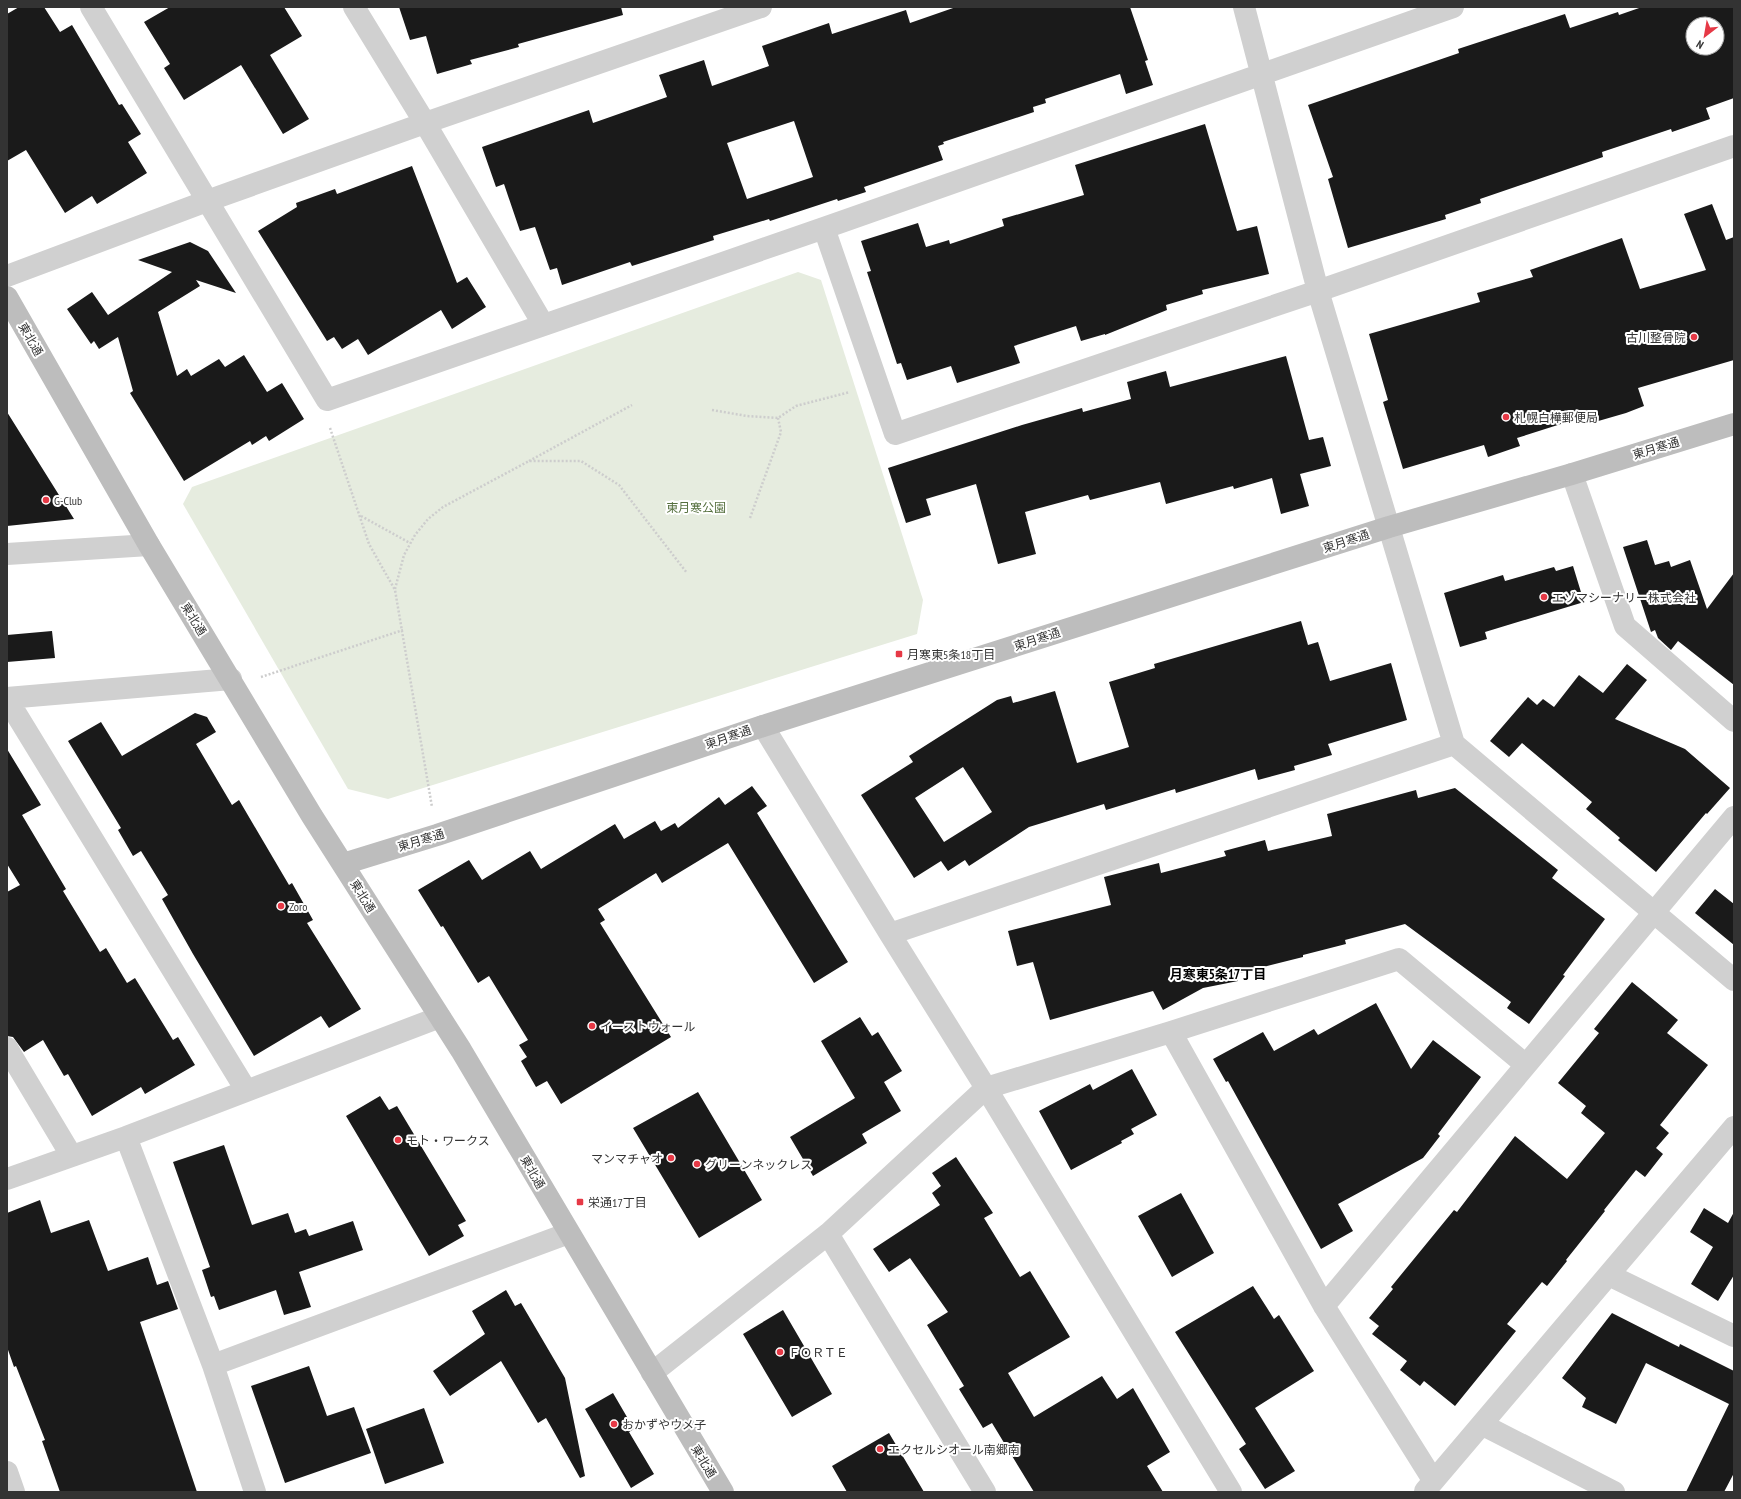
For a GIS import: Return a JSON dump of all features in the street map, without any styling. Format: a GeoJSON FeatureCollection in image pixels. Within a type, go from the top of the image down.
{"type":"FeatureCollection","features":[{"type":"Feature","properties":{"kind":"street"},"geometry":{"type":"LineString","coordinates":[[91,7],[327,400],[824,228],[1453,7]]}},
{"type":"Feature","properties":{"kind":"street"},"geometry":{"type":"LineString","coordinates":[[354,7],[425,122],[543,324]]}},
{"type":"Feature","properties":{"kind":"street"},"geometry":{"type":"LineString","coordinates":[[7,276],[207,201],[725,13],[760,7]]}},
{"type":"Feature","properties":{"kind":"street"},"geometry":{"type":"LineString","coordinates":[[1244,7],[1318,291],[1454,744],[1734,980]]}},
{"type":"Feature","properties":{"kind":"street"},"geometry":{"type":"LineString","coordinates":[[824,228],[894,434],[1318,291],[1734,146]]}},
{"type":"Feature","properties":{"kind":"street","name":"東北通"},"geometry":{"type":"LineString","coordinates":[[7,297],[149,545],[233,682],[312,816],[462,1050],[723,1492]]}},
{"type":"Feature","properties":{"kind":"street","name":"東月寒通"},"geometry":{"type":"LineString","coordinates":[[343,864],[437,835],[763,726],[1389,527],[1572,474],[1734,424]]}},
{"type":"Feature","properties":{"kind":"street"},"geometry":{"type":"LineString","coordinates":[[1572,474],[1625,626],[1734,721]]}},
{"type":"Feature","properties":{"kind":"street"},"geometry":{"type":"LineString","coordinates":[[7,554],[149,545]]}},
{"type":"Feature","properties":{"kind":"street"},"geometry":{"type":"LineString","coordinates":[[233,682],[7,698],[246,1090]]}},
{"type":"Feature","properties":{"kind":"street"},"geometry":{"type":"LineString","coordinates":[[763,726],[986,1088],[1231,1492]]}},
{"type":"Feature","properties":{"kind":"street"},"geometry":{"type":"LineString","coordinates":[[890,934],[1454,744]]}},
{"type":"Feature","properties":{"kind":"street"},"geometry":{"type":"LineString","coordinates":[[1324,1306],[1734,818]]}},
{"type":"Feature","properties":{"kind":"street"},"geometry":{"type":"LineString","coordinates":[[652,1373],[828,1234],[986,1088],[1171,1032],[1399,959],[1526,1064]]}},
{"type":"Feature","properties":{"kind":"street"},"geometry":{"type":"LineString","coordinates":[[7,1179],[71,1155],[126,1137],[440,1017]]}},
{"type":"Feature","properties":{"kind":"street"},"geometry":{"type":"LineString","coordinates":[[1171,1032],[1324,1306],[1429,1486],[1483,1425],[1734,1127]]}},
{"type":"Feature","properties":{"kind":"street"},"geometry":{"type":"LineString","coordinates":[[7,1048],[71,1155]]}},
{"type":"Feature","properties":{"kind":"street"},"geometry":{"type":"LineString","coordinates":[[126,1137],[213,1365],[255,1492]]}},
{"type":"Feature","properties":{"kind":"street"},"geometry":{"type":"LineString","coordinates":[[213,1365],[569,1233]]}},
{"type":"Feature","properties":{"kind":"street"},"geometry":{"type":"LineString","coordinates":[[828,1234],[985,1492]]}},
{"type":"Feature","properties":{"kind":"street"},"geometry":{"type":"LineString","coordinates":[[1609,1275],[1734,1336]]}},
{"type":"Feature","properties":{"kind":"street"},"geometry":{"type":"LineString","coordinates":[[1483,1425],[1614,1492]]}},
{"type":"Feature","properties":{"kind":"street"},"geometry":{"type":"LineString","coordinates":[[7,1472],[14,1492]]}},
{"type":"Feature","properties":{"kind":"path"},"geometry":{"type":"LineString","coordinates":[[712,410],[747,416],[778,418],[796,406],[877,384]]}},
{"type":"Feature","properties":{"kind":"path"},"geometry":{"type":"LineString","coordinates":[[327,400],[328,422],[361,516],[369,544],[395,590],[437,835]]}},
{"type":"Feature","properties":{"kind":"path"},"geometry":{"type":"LineString","coordinates":[[395,590],[404,555],[410,543],[428,520],[443,507],[632,405]]}},
{"type":"Feature","properties":{"kind":"path"},"geometry":{"type":"LineString","coordinates":[[750,518],[781,432],[778,418]]}},
{"type":"Feature","properties":{"kind":"path"},"geometry":{"type":"LineString","coordinates":[[529,461],[581,461],[619,485],[687,573]]}},
{"type":"Feature","properties":{"kind":"path"},"geometry":{"type":"LineString","coordinates":[[361,516],[410,543]]}},
{"type":"Feature","properties":{"kind":"path"},"geometry":{"type":"LineString","coordinates":[[233,682],[403,630]]}},
{"type":"Feature","properties":{"kind":"green space","name":"東月寒公園"},"geometry":{"type":"Polygon","coordinates":[[[798,272],[821,280],[923,600],[917,634],[388,799],[348,789],[183,504],[192,487],[798,272]]]}},
{"type":"Feature","properties":{"kind":"building"},"geometry":{"type":"Polygon","coordinates":[[[19,7],[44,7],[60,32],[72,25],[119,105],[122,104],[141,134],[128,142],[147,173],[97,204],[92,196],[65,213],[26,150],[7,161],[7,14],[19,7]]]}},
{"type":"Feature","properties":{"kind":"building"},"geometry":{"type":"Polygon","coordinates":[[[170,7],[284,7],[302,36],[270,55],[309,119],[283,134],[241,65],[184,100],[164,68],[170,64],[144,22],[170,7]]]}},
{"type":"Feature","properties":{"kind":"building"},"geometry":{"type":"Polygon","coordinates":[[[399,7],[621,7],[623,15],[518,44],[519,47],[470,60],[472,64],[437,74],[426,36],[410,40],[399,7]]]}},
{"type":"Feature","properties":{"kind":"building"},"geometry":{"type":"Polygon","coordinates":[[[956,7],[1130,7],[1148,60],[1145,61],[1153,85],[1126,94],[1120,74],[1045,99],[1046,103],[1033,107],[1034,112],[943,142],[944,144],[938,146],[943,160],[864,187],[866,192],[838,201],[837,199],[770,221],[769,219],[713,236],[714,240],[632,266],[630,262],[562,285],[557,268],[550,270],[535,227],[520,231],[504,184],[496,187],[482,147],[589,110],[593,123],[667,97],[659,75],[704,60],[712,86],[769,66],[762,46],[829,23],[832,34],[906,10],[910,23],[956,7]],[[794,121],[727,143],[747,199],[813,177],[794,121]]]}},
{"type":"Feature","properties":{"kind":"building"},"geometry":{"type":"Polygon","coordinates":[[[1642,7],[1734,7],[1734,98],[1706,108],[1710,119],[1672,132],[1671,129],[1602,152],[1603,157],[1480,199],[1481,203],[1445,215],[1446,219],[1348,248],[1328,179],[1333,177],[1308,105],[1459,53],[1458,49],[1565,14],[1570,28],[1618,12],[1619,15],[1642,7]]]}},
{"type":"Feature","properties":{"kind":"building"},"geometry":{"type":"Polygon","coordinates":[[[1205,124],[1237,231],[1257,226],[1269,274],[1202,290],[1203,294],[1166,305],[1167,310],[1105,335],[1081,341],[1076,326],[1014,346],[1020,363],[957,383],[951,366],[907,380],[901,363],[897,364],[867,272],[871,271],[861,241],[918,223],[926,247],[949,240],[950,244],[1004,226],[1002,219],[1084,195],[1075,165],[1205,124]]]}},
{"type":"Feature","properties":{"kind":"building"},"geometry":{"type":"Polygon","coordinates":[[[412,166],[457,283],[467,277],[486,307],[452,329],[441,310],[368,355],[358,339],[342,349],[334,337],[327,341],[258,231],[297,207],[296,203],[335,189],[337,194],[412,166]]]}},
{"type":"Feature","properties":{"kind":"building"},"geometry":{"type":"Polygon","coordinates":[[[1712,204],[1726,240],[1734,237],[1734,360],[1638,388],[1644,406],[1626,413],[1588,424],[1586,416],[1517,438],[1520,446],[1488,457],[1484,445],[1403,469],[1383,402],[1388,400],[1369,334],[1480,302],[1477,293],[1533,277],[1530,270],[1622,238],[1640,289],[1706,270],[1684,214],[1712,204]]]}},
{"type":"Feature","properties":{"kind":"building"},"geometry":{"type":"Polygon","coordinates":[[[190,242],[208,251],[236,293],[196,280],[200,286],[158,312],[177,376],[187,369],[191,376],[219,359],[225,367],[244,355],[267,392],[282,383],[304,419],[269,441],[266,436],[252,445],[250,441],[184,481],[130,393],[133,391],[118,337],[99,349],[94,341],[91,344],[67,309],[92,292],[108,315],[172,272],[138,260],[190,242]]]}},
{"type":"Feature","properties":{"kind":"building"},"geometry":{"type":"Polygon","coordinates":[[[1286,356],[1309,440],[1323,437],[1331,466],[1300,474],[1309,506],[1281,514],[1272,478],[1234,489],[1233,486],[1166,504],[1160,482],[1090,500],[1088,495],[1025,512],[1036,554],[998,564],[976,484],[926,499],[931,515],[906,523],[888,468],[1022,425],[1082,408],[1083,412],[1131,399],[1127,382],[1166,371],[1170,387],[1286,356]]]}},
{"type":"Feature","properties":{"kind":"building"},"geometry":{"type":"Polygon","coordinates":[[[7,412],[74,519],[7,526],[7,412]]]}},
{"type":"Feature","properties":{"kind":"building"},"geometry":{"type":"Polygon","coordinates":[[[1647,540],[1655,565],[1669,561],[1671,567],[1690,560],[1707,609],[1734,573],[1734,685],[1678,641],[1671,650],[1658,638],[1655,630],[1651,632],[1623,547],[1647,540]]]}},
{"type":"Feature","properties":{"kind":"building"},"geometry":{"type":"Polygon","coordinates":[[[1573,566],[1584,602],[1485,632],[1487,639],[1460,647],[1444,593],[1503,575],[1505,581],[1554,567],[1556,571],[1573,566]]]}},
{"type":"Feature","properties":{"kind":"building"},"geometry":{"type":"Polygon","coordinates":[[[1301,621],[1308,645],[1318,642],[1330,681],[1391,663],[1407,720],[1328,744],[1332,755],[1294,766],[1295,770],[1258,780],[1255,769],[1176,793],[1175,789],[1106,810],[1104,804],[1029,827],[969,866],[965,860],[948,871],[941,861],[914,878],[861,795],[913,762],[909,756],[997,700],[1011,696],[1013,703],[1055,691],[1077,763],[1129,747],[1109,682],[1155,668],[1154,664],[1301,621]],[[963,767],[915,798],[944,842],[992,812],[963,767]]]}},
{"type":"Feature","properties":{"kind":"building"},"geometry":{"type":"Polygon","coordinates":[[[52,631],[55,658],[7,662],[7,635],[52,631]]]}},
{"type":"Feature","properties":{"kind":"building"},"geometry":{"type":"Polygon","coordinates":[[[1627,664],[1647,680],[1615,719],[1685,749],[1730,788],[1707,814],[1706,813],[1656,872],[1618,840],[1620,838],[1586,809],[1592,802],[1522,743],[1509,757],[1490,741],[1528,697],[1537,705],[1543,699],[1554,707],[1579,675],[1603,693],[1627,664]]]}},
{"type":"Feature","properties":{"kind":"building"},"geometry":{"type":"Polygon","coordinates":[[[195,713],[207,717],[216,732],[196,744],[232,805],[239,800],[289,885],[292,883],[313,920],[307,923],[361,1009],[329,1028],[321,1016],[254,1056],[162,899],[168,895],[141,851],[133,856],[118,830],[121,828],[68,741],[101,722],[122,756],[195,713]]]}},
{"type":"Feature","properties":{"kind":"building"},"geometry":{"type":"Polygon","coordinates":[[[7,749],[41,805],[22,815],[66,889],[63,891],[100,952],[106,948],[127,983],[135,978],[173,1040],[178,1037],[195,1065],[145,1094],[141,1087],[92,1116],[68,1074],[64,1076],[43,1040],[24,1052],[13,1037],[7,1036],[7,892],[20,885],[7,864],[7,749]]]}},
{"type":"Feature","properties":{"kind":"building"},"geometry":{"type":"Polygon","coordinates":[[[752,786],[767,806],[757,813],[848,962],[814,983],[728,843],[662,883],[656,873],[598,909],[605,920],[600,923],[671,1037],[561,1104],[547,1081],[536,1087],[521,1061],[527,1057],[519,1045],[528,1040],[489,976],[478,983],[443,926],[441,927],[418,890],[469,860],[482,880],[530,851],[541,869],[615,824],[624,839],[655,821],[661,831],[675,823],[678,828],[719,797],[725,805],[752,786]]]}},
{"type":"Feature","properties":{"kind":"building"},"geometry":{"type":"Polygon","coordinates":[[[1455,788],[1558,870],[1552,878],[1605,919],[1529,1024],[1507,1008],[1511,1002],[1405,924],[1345,940],[1346,944],[1303,955],[1303,957],[1236,974],[1238,981],[1203,988],[1163,1010],[1153,991],[1050,1020],[1033,962],[1017,966],[1008,931],[1111,905],[1104,877],[1159,863],[1161,873],[1226,856],[1224,851],[1265,840],[1268,851],[1332,836],[1327,814],[1416,790],[1418,798],[1455,788]]]}},
{"type":"Feature","properties":{"kind":"building"},"geometry":{"type":"Polygon","coordinates":[[[1715,889],[1734,904],[1734,945],[1695,913],[1715,889]]]}},
{"type":"Feature","properties":{"kind":"building"},"geometry":{"type":"Polygon","coordinates":[[[1632,982],[1678,1020],[1667,1033],[1708,1065],[1660,1125],[1669,1133],[1656,1148],[1663,1154],[1645,1177],[1636,1170],[1547,1286],[1542,1282],[1507,1324],[1516,1331],[1455,1406],[1424,1381],[1420,1386],[1400,1370],[1407,1361],[1372,1334],[1379,1326],[1369,1318],[1393,1289],[1391,1287],[1454,1210],[1457,1212],[1515,1136],[1567,1179],[1605,1133],[1581,1113],[1586,1106],[1558,1083],[1599,1033],[1594,1029],[1632,982]]]}},
{"type":"Feature","properties":{"kind":"building"},"geometry":{"type":"Polygon","coordinates":[[[1376,1003],[1411,1069],[1433,1040],[1481,1077],[1438,1134],[1440,1136],[1423,1158],[1338,1204],[1353,1231],[1321,1249],[1228,1081],[1226,1082],[1213,1059],[1263,1032],[1274,1051],[1314,1029],[1318,1035],[1376,1003]]]}},
{"type":"Feature","properties":{"kind":"building"},"geometry":{"type":"Polygon","coordinates":[[[860,1017],[872,1036],[878,1032],[902,1071],[884,1082],[901,1111],[862,1134],[867,1143],[813,1176],[790,1137],[855,1098],[821,1041],[860,1017]]]}},
{"type":"Feature","properties":{"kind":"building"},"geometry":{"type":"Polygon","coordinates":[[[1132,1069],[1157,1115],[1131,1129],[1134,1134],[1121,1141],[1122,1143],[1071,1170],[1039,1111],[1090,1084],[1093,1090],[1132,1069]]]}},
{"type":"Feature","properties":{"kind":"building","name":"グリーンネックレス"},"geometry":{"type":"Polygon","coordinates":[[[698,1092],[762,1200],[699,1238],[633,1128],[698,1092]]]}},
{"type":"Feature","properties":{"kind":"building"},"geometry":{"type":"Polygon","coordinates":[[[380,1096],[389,1110],[397,1106],[466,1221],[458,1225],[464,1236],[429,1256],[346,1116],[380,1096]]]}},
{"type":"Feature","properties":{"kind":"building"},"geometry":{"type":"Polygon","coordinates":[[[224,1145],[252,1225],[288,1213],[295,1233],[306,1229],[309,1236],[353,1221],[363,1250],[299,1272],[311,1307],[284,1315],[276,1290],[219,1310],[214,1296],[211,1297],[202,1270],[210,1267],[173,1162],[224,1145]]]}},
{"type":"Feature","properties":{"kind":"building"},"geometry":{"type":"Polygon","coordinates":[[[956,1157],[993,1213],[984,1218],[1020,1277],[1030,1271],[1070,1337],[1008,1373],[1034,1417],[1102,1376],[1117,1399],[1133,1388],[1170,1452],[1147,1466],[1163,1492],[1034,1492],[992,1423],[983,1428],[959,1389],[964,1386],[927,1325],[948,1312],[910,1258],[889,1272],[873,1249],[940,1205],[932,1193],[941,1186],[932,1173],[956,1157]]]}},
{"type":"Feature","properties":{"kind":"building"},"geometry":{"type":"Polygon","coordinates":[[[1181,1193],[1214,1253],[1172,1277],[1138,1216],[1181,1193]]]}},
{"type":"Feature","properties":{"kind":"building"},"geometry":{"type":"Polygon","coordinates":[[[40,1200],[51,1233],[89,1220],[108,1271],[148,1257],[157,1285],[168,1281],[178,1309],[140,1322],[197,1492],[60,1492],[42,1441],[45,1440],[7,1347],[7,1213],[40,1200]]]}},
{"type":"Feature","properties":{"kind":"building"},"geometry":{"type":"Polygon","coordinates":[[[1704,1208],[1728,1223],[1734,1212],[1734,1275],[1718,1301],[1691,1284],[1713,1247],[1690,1232],[1704,1208]]]}},
{"type":"Feature","properties":{"kind":"building"},"geometry":{"type":"Polygon","coordinates":[[[1253,1286],[1274,1319],[1279,1315],[1314,1371],[1255,1408],[1295,1471],[1265,1489],[1239,1449],[1246,1444],[1175,1332],[1253,1286]]]}},
{"type":"Feature","properties":{"kind":"building"},"geometry":{"type":"Polygon","coordinates":[[[506,1290],[515,1306],[521,1303],[565,1378],[585,1476],[580,1478],[546,1418],[538,1423],[501,1361],[450,1396],[433,1371],[485,1334],[472,1311],[506,1290]]]}},
{"type":"Feature","properties":{"kind":"building","name":"ＦＯＲＴＥ"},"geometry":{"type":"Polygon","coordinates":[[[783,1310],[832,1394],[792,1417],[743,1334],[783,1310]]]}},
{"type":"Feature","properties":{"kind":"building"},"geometry":{"type":"Polygon","coordinates":[[[1612,1313],[1679,1347],[1680,1344],[1734,1371],[1734,1473],[1724,1492],[1686,1492],[1729,1404],[1646,1363],[1616,1424],[1582,1407],[1586,1398],[1562,1378],[1612,1313]]]}},
{"type":"Feature","properties":{"kind":"building"},"geometry":{"type":"Polygon","coordinates":[[[309,1366],[327,1416],[354,1407],[371,1453],[285,1483],[251,1386],[309,1366]]]}},
{"type":"Feature","properties":{"kind":"building"},"geometry":{"type":"Polygon","coordinates":[[[613,1393],[634,1429],[629,1432],[654,1474],[631,1488],[585,1409],[613,1393]]]}},
{"type":"Feature","properties":{"kind":"building"},"geometry":{"type":"Polygon","coordinates":[[[424,1408],[444,1463],[385,1484],[366,1429],[424,1408]]]}},
{"type":"Feature","properties":{"kind":"building","name":"エクセルシオール南郷南"},"geometry":{"type":"Polygon","coordinates":[[[889,1433],[924,1492],[847,1492],[832,1466],[889,1433]]]}},
{"type":"Feature","properties":{"kind":"place","name":"古川整骨院"},"geometry":{"type":"Point","coordinates":[1694,337]}},
{"type":"Feature","properties":{"kind":"place","name":"札幌白樺郵便局"},"geometry":{"type":"Point","coordinates":[1506,417]}},
{"type":"Feature","properties":{"kind":"place","name":"G-Club"},"geometry":{"type":"Point","coordinates":[46,500]}},
{"type":"Feature","properties":{"kind":"place","name":"エゾマシーナリー株式会社"},"geometry":{"type":"Point","coordinates":[1544,597]}},
{"type":"Feature","properties":{"kind":"place","name":"月寒東5条18丁目"},"geometry":{"type":"Point","coordinates":[899,654]}},
{"type":"Feature","properties":{"kind":"place","name":"Zoro"},"geometry":{"type":"Point","coordinates":[281,906]}},
{"type":"Feature","properties":{"kind":"place","name":"イーストウォール"},"geometry":{"type":"Point","coordinates":[592,1026]}},
{"type":"Feature","properties":{"kind":"place","name":"モト・ワークス"},"geometry":{"type":"Point","coordinates":[398,1140]}},
{"type":"Feature","properties":{"kind":"place","name":"マンマチャオ"},"geometry":{"type":"Point","coordinates":[671,1158]}},
{"type":"Feature","properties":{"kind":"place","name":"グリーンネックレス"},"geometry":{"type":"Point","coordinates":[697,1164]}},
{"type":"Feature","properties":{"kind":"place","name":"栄通17丁目"},"geometry":{"type":"Point","coordinates":[580,1202]}},
{"type":"Feature","properties":{"kind":"place","name":"ＦＯＲＴＥ"},"geometry":{"type":"Point","coordinates":[780,1352]}},
{"type":"Feature","properties":{"kind":"place","name":"おかずやウメ子"},"geometry":{"type":"Point","coordinates":[614,1424]}},
{"type":"Feature","properties":{"kind":"place","name":"エクセルシオール南郷南"},"geometry":{"type":"Point","coordinates":[880,1449]}},
{"type":"Feature","properties":{"kind":"district","name":"月寒東5条17丁目"},"geometry":{"type":"Point","coordinates":[1218,974]}}]}
